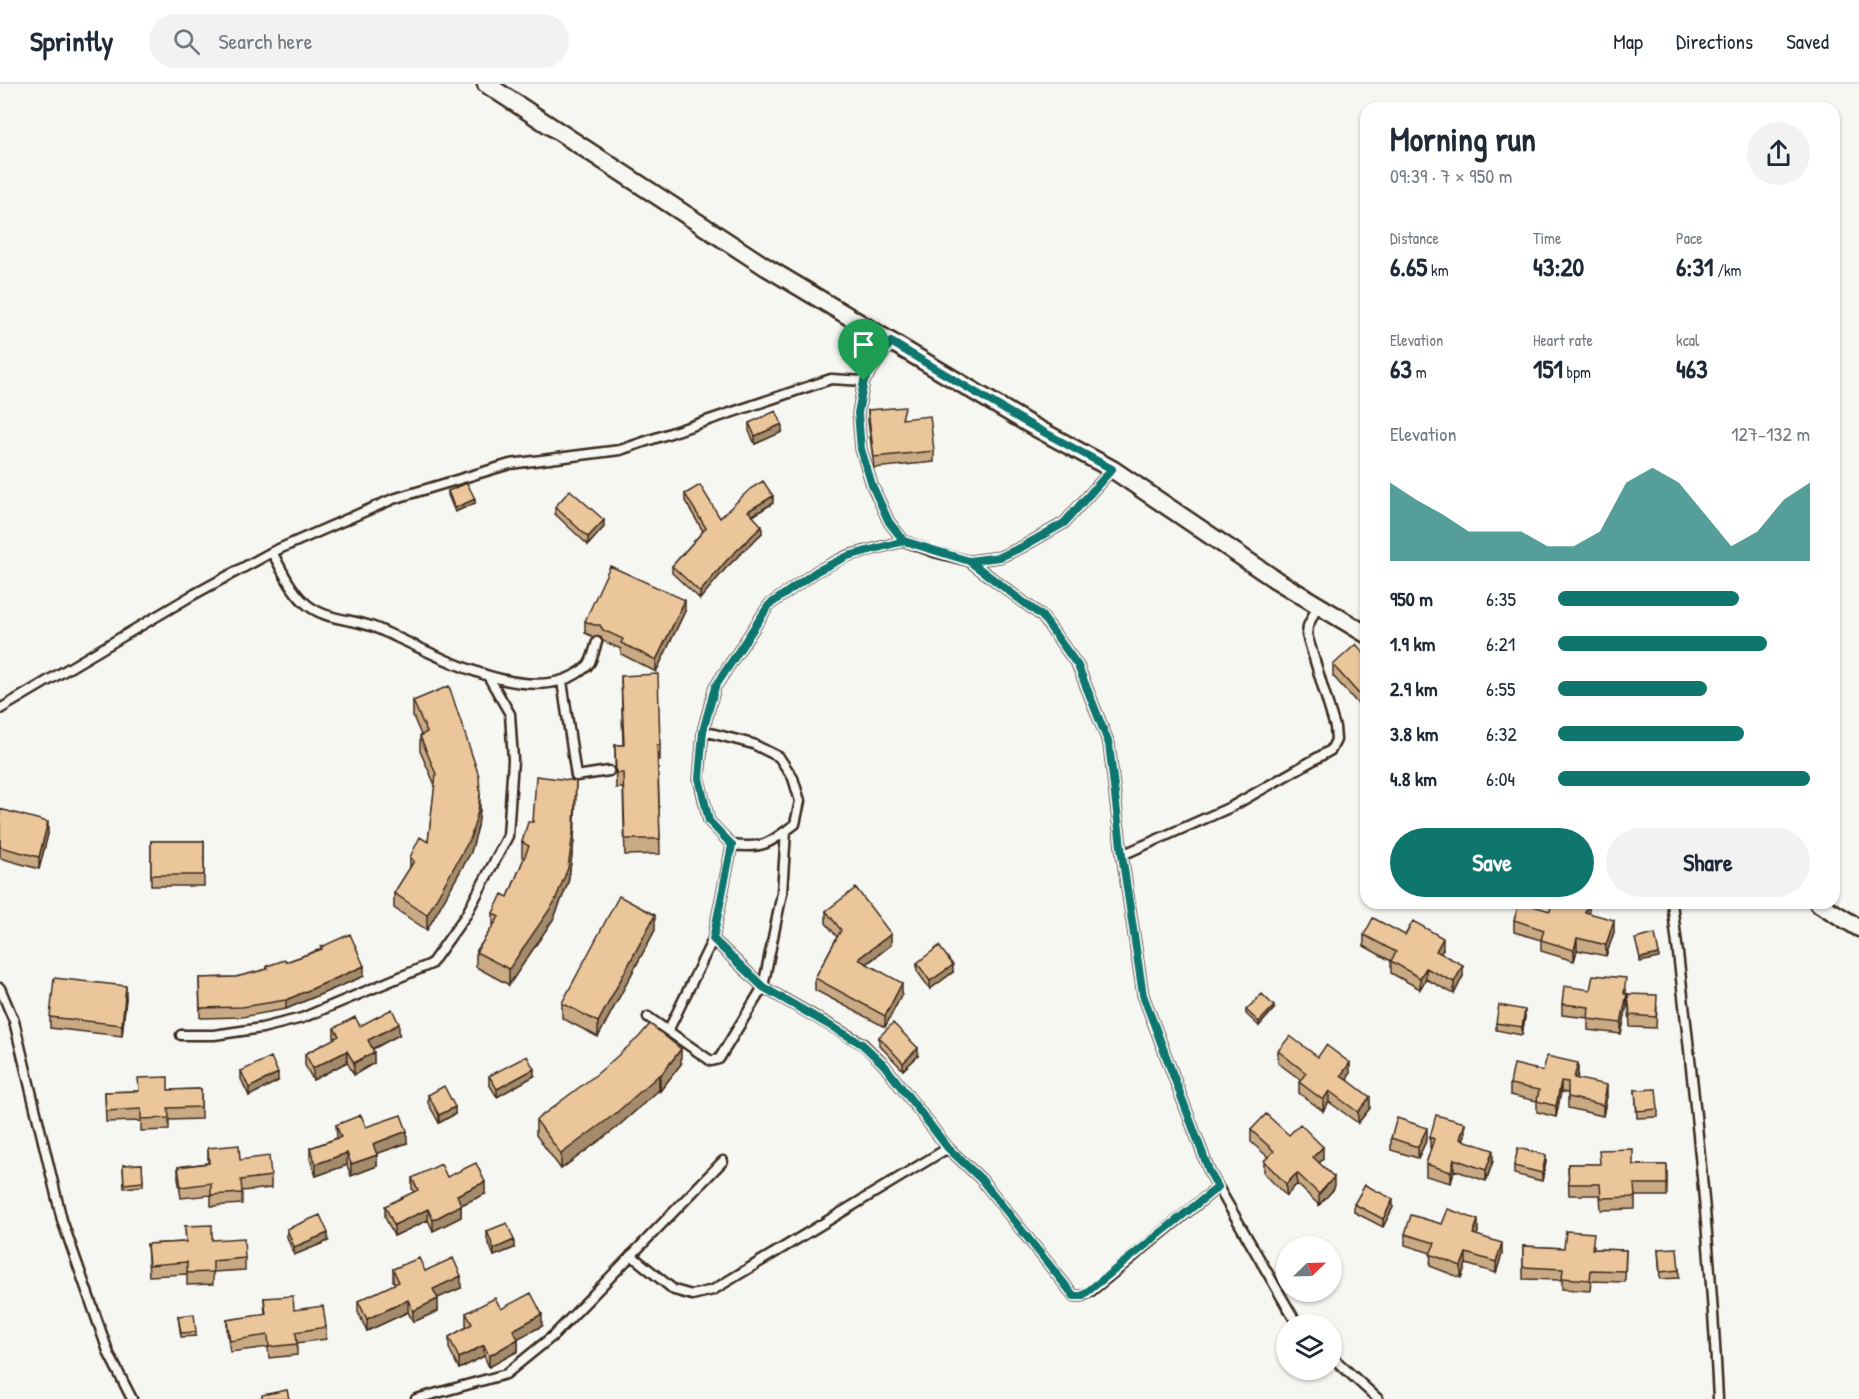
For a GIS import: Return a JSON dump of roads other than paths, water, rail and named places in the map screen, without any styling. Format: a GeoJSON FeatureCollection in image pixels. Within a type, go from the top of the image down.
{"type":"FeatureCollection","features":[{"type":"Feature","properties":{"kind":"street"},"geometry":{"type":"LineString","coordinates":[[486,84],[766,267],[1027,423],[1112,469],[1276,580],[1360,630]]}},
{"type":"Feature","properties":{"kind":"street"},"geometry":{"type":"LineString","coordinates":[[1828,909],[1859,928]]}},
{"type":"Feature","properties":{"kind":"lane"},"geometry":{"type":"LineString","coordinates":[[891,342],[864,381],[858,413],[861,449],[872,485],[889,522],[904,541]]}},
{"type":"Feature","properties":{"kind":"lane"},"geometry":{"type":"LineString","coordinates":[[0,709],[191,596],[272,552],[393,499],[510,464],[620,450],[831,379],[864,381]]}},
{"type":"Feature","properties":{"kind":"lane"},"geometry":{"type":"LineString","coordinates":[[969,561],[1000,557],[1064,523],[1112,469]]}},
{"type":"Feature","properties":{"kind":"lane"},"geometry":{"type":"LineString","coordinates":[[703,731],[753,744],[779,757],[793,778],[800,801],[795,824],[771,842],[753,848],[732,845],[709,821],[699,778],[703,731],[715,687],[769,605],[817,571],[848,556],[904,541],[969,561],[1042,616],[1078,666],[1109,744],[1122,855],[1143,995],[1210,1173],[1291,1314]]}},
{"type":"Feature","properties":{"kind":"lane"},"geometry":{"type":"LineString","coordinates":[[272,552],[286,578],[304,602],[329,617],[374,627],[437,657],[489,676],[524,684],[562,681],[588,667],[597,642]]}},
{"type":"Feature","properties":{"kind":"lane"},"geometry":{"type":"LineString","coordinates":[[1122,855],[1231,807],[1330,750],[1336,740],[1335,727],[1307,635],[1308,626],[1318,605]]}},
{"type":"Feature","properties":{"kind":"lane"},"geometry":{"type":"LineString","coordinates":[[181,1035],[214,1035],[261,1028],[302,1018],[431,964],[466,915],[508,836],[513,760],[510,714],[489,676]]}},
{"type":"Feature","properties":{"kind":"lane"},"geometry":{"type":"LineString","coordinates":[[562,681],[576,776],[609,771]]}},
{"type":"Feature","properties":{"kind":"lane"},"geometry":{"type":"LineString","coordinates":[[648,1017],[711,1062],[716,1061],[725,1051],[763,987],[782,893],[786,831]]}},
{"type":"Feature","properties":{"kind":"lane"},"geometry":{"type":"LineString","coordinates":[[668,1032],[713,939],[732,845]]}},
{"type":"Feature","properties":{"kind":"lane"},"geometry":{"type":"LineString","coordinates":[[1673,909],[1708,1241],[1718,1399]]}},
{"type":"Feature","properties":{"kind":"lane"},"geometry":{"type":"LineString","coordinates":[[713,939],[763,987],[862,1044],[884,1065],[948,1148],[981,1179],[1074,1296],[1082,1296],[1090,1292],[1218,1187]]}},
{"type":"Feature","properties":{"kind":"lane"},"geometry":{"type":"LineString","coordinates":[[0,987],[14,1021],[63,1220],[109,1354],[132,1399]]}},
{"type":"Feature","properties":{"kind":"lane"},"geometry":{"type":"LineString","coordinates":[[632,1255],[674,1290],[692,1295],[713,1290],[850,1205],[948,1148]]}},
{"type":"Feature","properties":{"kind":"lane"},"geometry":{"type":"LineString","coordinates":[[416,1399],[506,1374],[554,1335],[723,1161]]}},
{"type":"Feature","properties":{"kind":"lane"},"geometry":{"type":"LineString","coordinates":[[1342,1366],[1378,1399]]}}]}
